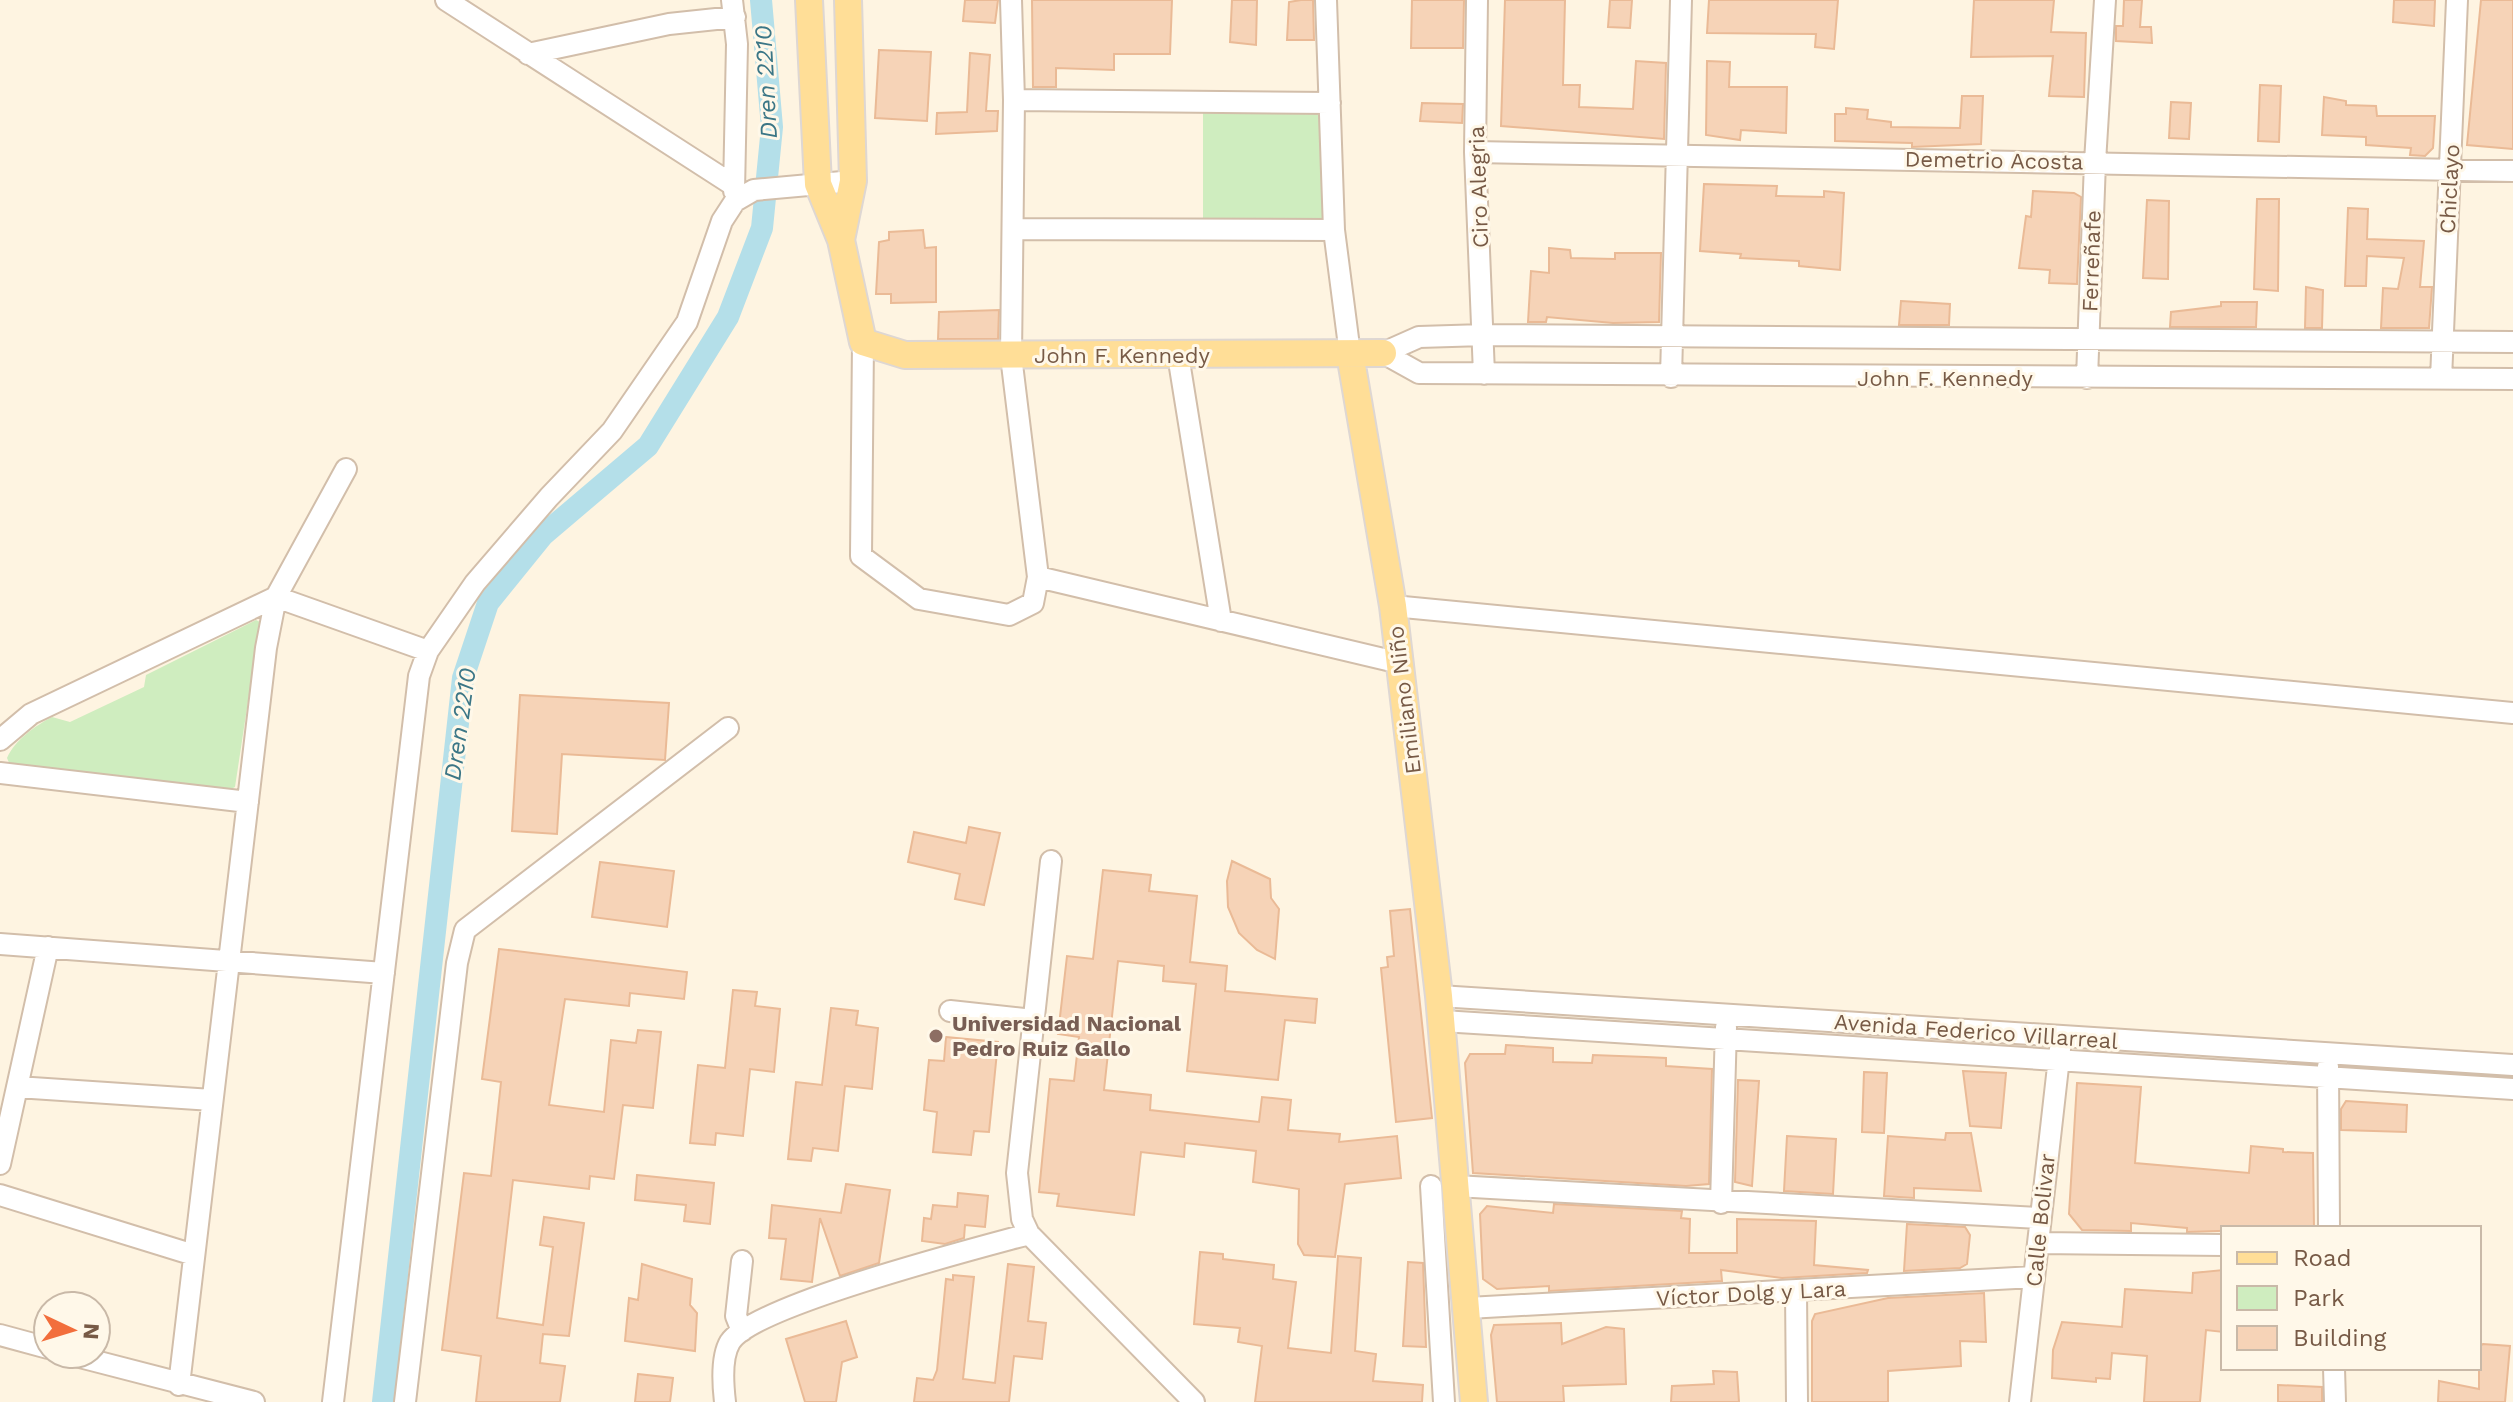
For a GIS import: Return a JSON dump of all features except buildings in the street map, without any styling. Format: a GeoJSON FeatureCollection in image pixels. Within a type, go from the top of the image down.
{"type":"FeatureCollection","features":[{"type":"Feature","properties":{"kind":"main road"},"geometry":{"type":"LineString","coordinates":[[809,0],[818,184],[841,240],[863,342]]}},
{"type":"Feature","properties":{"kind":"main road"},"geometry":{"type":"LineString","coordinates":[[841,240],[853,181],[848,0]]}},
{"type":"Feature","properties":{"kind":"main road","name":"John F. Kennedy"},"geometry":{"type":"LineString","coordinates":[[863,342],[905,355],[1383,353]]}},
{"type":"Feature","properties":{"kind":"main road","name":"Emiliano Niño"},"geometry":{"type":"LineString","coordinates":[[1350,354],[1393,606],[1441,1008],[1443,1186],[1468,1308],[1474,1402]]}},
{"type":"Feature","properties":{"kind":"street"},"geometry":{"type":"LineString","coordinates":[[446,0],[734,193],[853,181]]}},
{"type":"Feature","properties":{"kind":"street"},"geometry":{"type":"LineString","coordinates":[[863,342],[861,556],[919,599],[1009,615],[1033,603],[1038,577],[1011,356],[1014,100],[1011,0]]}},
{"type":"Feature","properties":{"kind":"street","name":"Emiliano Niño"},"geometry":{"type":"LineString","coordinates":[[1326,0],[1334,230],[1350,354]]}},
{"type":"Feature","properties":{"kind":"street","name":"Ciro Alegria"},"geometry":{"type":"LineString","coordinates":[[1477,0],[1475,152],[1484,374]]}},
{"type":"Feature","properties":{"kind":"street"},"geometry":{"type":"LineString","coordinates":[[1671,377],[1681,0]]}},
{"type":"Feature","properties":{"kind":"street","name":"Ferreñafe"},"geometry":{"type":"LineString","coordinates":[[2087,378],[2105,0]]}},
{"type":"Feature","properties":{"kind":"street","name":"Chiclayo"},"geometry":{"type":"LineString","coordinates":[[2441,379],[2457,0]]}},
{"type":"Feature","properties":{"kind":"street"},"geometry":{"type":"LineString","coordinates":[[333,1402],[419,676],[428,651],[475,583],[549,497],[612,431],[687,322],[734,193],[737,93],[733,8],[528,54]]}},
{"type":"Feature","properties":{"kind":"street"},"geometry":{"type":"LineString","coordinates":[[1014,100],[1330,103]]}},
{"type":"Feature","properties":{"kind":"street","name":"Demetrio Acosta"},"geometry":{"type":"LineString","coordinates":[[1475,152],[1677,153],[2513,171]]}},
{"type":"Feature","properties":{"kind":"street"},"geometry":{"type":"LineString","coordinates":[[1014,229],[1334,230]]}},
{"type":"Feature","properties":{"kind":"street","name":"John F. Kennedy"},"geometry":{"type":"LineString","coordinates":[[1383,353],[1419,337],[1484,335],[2513,342]]}},
{"type":"Feature","properties":{"kind":"street","name":"John F. Kennedy"},"geometry":{"type":"LineString","coordinates":[[1383,353],[1419,373],[1671,377],[2513,379]]}},
{"type":"Feature","properties":{"kind":"street"},"geometry":{"type":"LineString","coordinates":[[1178,355],[1221,621]]}},
{"type":"Feature","properties":{"kind":"street"},"geometry":{"type":"LineString","coordinates":[[179,1385],[248,802],[276,597],[346,469]]}},
{"type":"Feature","properties":{"kind":"street"},"geometry":{"type":"LineString","coordinates":[[1038,577],[1400,663]]}},
{"type":"Feature","properties":{"kind":"street"},"geometry":{"type":"LineString","coordinates":[[0,740],[31,714],[276,597],[428,651]]}},
{"type":"Feature","properties":{"kind":"street"},"geometry":{"type":"LineString","coordinates":[[1393,606],[2513,713]]}},
{"type":"Feature","properties":{"kind":"street"},"geometry":{"type":"LineString","coordinates":[[405,1402],[457,963],[465,930],[728,728]]}},
{"type":"Feature","properties":{"kind":"street"},"geometry":{"type":"LineString","coordinates":[[0,773],[248,802]]}},
{"type":"Feature","properties":{"kind":"street"},"geometry":{"type":"LineString","coordinates":[[1051,861],[1017,1173],[1022,1219],[1029,1234],[1194,1402]]}},
{"type":"Feature","properties":{"kind":"street"},"geometry":{"type":"LineString","coordinates":[[0,944],[384,973]]}},
{"type":"Feature","properties":{"kind":"street"},"geometry":{"type":"LineString","coordinates":[[0,1164],[48,947]]}},
{"type":"Feature","properties":{"kind":"street","name":"Avenida Federico Villarreal"},"geometry":{"type":"LineString","coordinates":[[1441,1008],[1727,1015],[2513,1065]]}},
{"type":"Feature","properties":{"kind":"street","name":"Avenida Federico Villarreal"},"geometry":{"type":"LineString","coordinates":[[1441,1008],[1726,1038],[2513,1089]]}},
{"type":"Feature","properties":{"kind":"street"},"geometry":{"type":"LineString","coordinates":[[950,1011],[1033,1020]]}},
{"type":"Feature","properties":{"kind":"street"},"geometry":{"type":"LineString","coordinates":[[1721,1203],[1727,1015]]}},
{"type":"Feature","properties":{"kind":"street","name":"Calle Bolivar"},"geometry":{"type":"LineString","coordinates":[[2020,1402],[2061,1037]]}},
{"type":"Feature","properties":{"kind":"street"},"geometry":{"type":"LineString","coordinates":[[2328,1054],[2329,1226]]}},
{"type":"Feature","properties":{"kind":"street"},"geometry":{"type":"LineString","coordinates":[[17,1087],[212,1100]]}},
{"type":"Feature","properties":{"kind":"street"},"geometry":{"type":"LineString","coordinates":[[1444,1402],[1443,1186],[2039,1218]]}},
{"type":"Feature","properties":{"kind":"street"},"geometry":{"type":"LineString","coordinates":[[0,1195],[194,1255]]}},
{"type":"Feature","properties":{"kind":"street"},"geometry":{"type":"LineString","coordinates":[[725,1402],[725,1354],[731,1340],[753,1324],[889,1272],[1029,1234]]}},
{"type":"Feature","properties":{"kind":"street"},"geometry":{"type":"LineString","coordinates":[[2038,1243],[2221,1245]]}},
{"type":"Feature","properties":{"kind":"street"},"geometry":{"type":"LineString","coordinates":[[742,1261],[736,1316],[742,1331]]}},
{"type":"Feature","properties":{"kind":"street","name":"Víctor Dolg y Lara"},"geometry":{"type":"LineString","coordinates":[[1468,1308],[2034,1277]]}},
{"type":"Feature","properties":{"kind":"street"},"geometry":{"type":"LineString","coordinates":[[1796,1291],[1797,1402]]}},
{"type":"Feature","properties":{"kind":"street"},"geometry":{"type":"LineString","coordinates":[[0,1335],[32,1344]]}},
{"type":"Feature","properties":{"kind":"street"},"geometry":{"type":"LineString","coordinates":[[112,1366],[254,1402]]}},
{"type":"Feature","properties":{"kind":"street"},"geometry":{"type":"LineString","coordinates":[[2334,1370],[2335,1402]]}},
{"type":"Feature","properties":{"kind":"green space"},"geometry":{"type":"Polygon","coordinates":[[[1203,102],[1330,103],[1334,230],[1203,229],[1203,102]]]}},
{"type":"Feature","properties":{"kind":"green space"},"geometry":{"type":"Polygon","coordinates":[[[256,620],[260,622],[235,787],[227,791],[10,765],[7,758],[15,745],[52,717],[70,722],[144,687],[146,675],[256,620]]]}},
{"type":"Feature","properties":{"kind":"waterway","name":"Dren 2210"},"geometry":{"type":"LineString","coordinates":[[383,1402],[463,678],[488,603],[543,535],[648,446],[728,317],[762,228],[772,127],[761,0]]}},
{"type":"Feature","properties":{"kind":"place","name":"Universidad Nacional Pedro Ruiz Gallo"},"geometry":{"type":"Point","coordinates":[936,1036]}}]}
